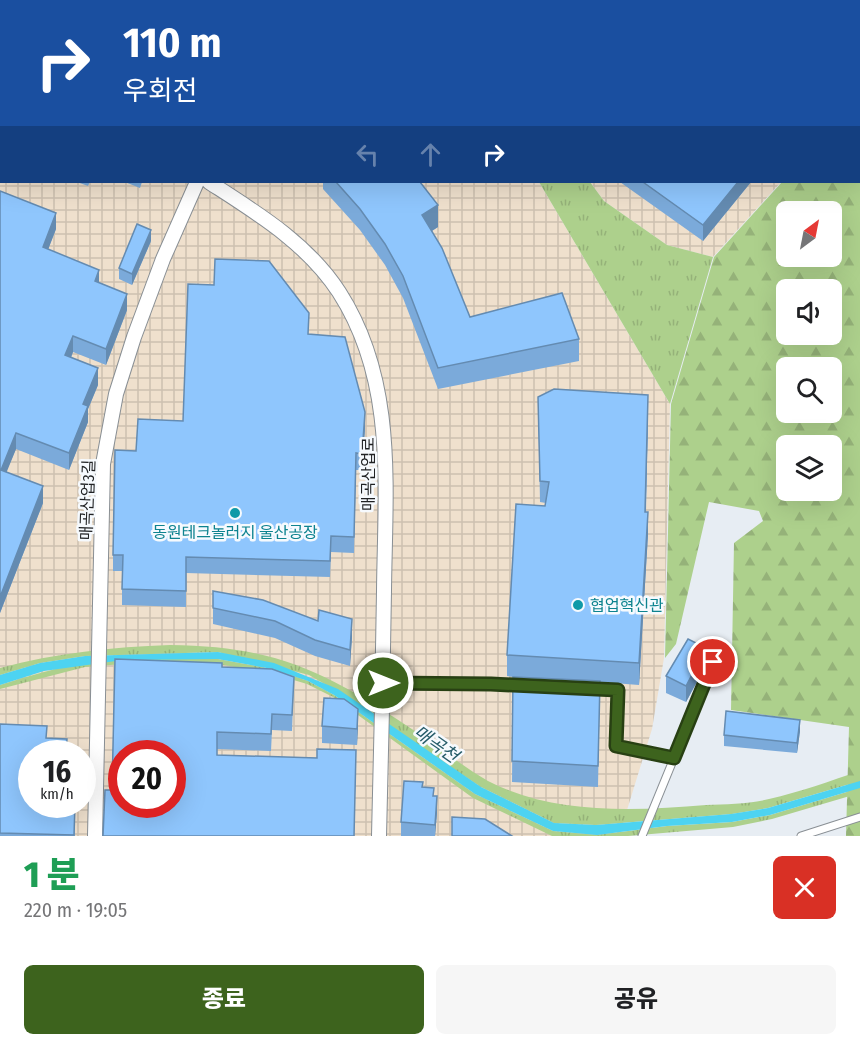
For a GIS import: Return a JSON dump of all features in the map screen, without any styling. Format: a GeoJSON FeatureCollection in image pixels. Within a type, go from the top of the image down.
{"type":"FeatureCollection","features":[{"type":"Feature","properties":{"kind":"street","name":"매곡산업3길"},"geometry":{"type":"LineString","coordinates":[[95,836],[103,464],[112,416],[145,306],[197,183]]}},
{"type":"Feature","properties":{"kind":"street","name":"매곡산업로"},"geometry":{"type":"LineString","coordinates":[[211,183],[278,226],[308,253],[339,291],[360,331],[374,369],[385,435],[383,717],[379,836]]}},
{"type":"Feature","properties":{"kind":"lane"},"geometry":{"type":"LineString","coordinates":[[642,836],[713,662]]}},
{"type":"Feature","properties":{"kind":"lane"},"geometry":{"type":"LineString","coordinates":[[383,683],[526,686]]}},
{"type":"Feature","properties":{"kind":"lane"},"geometry":{"type":"LineString","coordinates":[[584,688],[618,690],[616,746],[674,758]]}},
{"type":"Feature","properties":{"kind":"lane"},"geometry":{"type":"LineString","coordinates":[[801,836],[860,817]]}},
{"type":"Feature","properties":{"kind":"shaded area"},"geometry":{"type":"Polygon","coordinates":[[[0,183],[540,183],[670,404],[664,658],[652,729],[619,836],[0,836],[0,183]]]}},
{"type":"Feature","properties":{"kind":"shaded area"},"geometry":{"type":"Polygon","coordinates":[[[591,183],[780,183],[713,257],[667,245],[604,201],[591,183]]]}},
{"type":"Feature","properties":{"kind":"green space"},"geometry":{"type":"Polygon","coordinates":[[[540,183],[591,183],[604,201],[667,245],[713,257],[670,404],[540,183]]]}},
{"type":"Feature","properties":{"kind":"green space"},"geometry":{"type":"Polygon","coordinates":[[[781,183],[860,183],[860,836],[846,836],[849,727],[731,710],[734,543],[763,521],[759,511],[709,502],[676,644],[665,658],[671,404],[714,257],[781,183]]]}},
{"type":"Feature","properties":{"kind":"green space"},"geometry":{"type":"Polygon","coordinates":[[[170,645],[243,651],[303,668],[331,680],[389,714],[488,781],[540,800],[567,805],[623,809],[738,804],[761,801],[804,790],[860,771],[860,781],[768,808],[732,814],[596,825],[554,823],[481,787],[414,743],[368,709],[309,675],[218,652],[85,656],[40,663],[0,675],[0,668],[42,658],[105,649],[170,645]]]}},
{"type":"Feature","properties":{"kind":"green space"},"geometry":{"type":"Polygon","coordinates":[[[134,659],[218,659],[272,669],[308,681],[334,695],[475,794],[553,831],[597,835],[667,826],[732,822],[770,815],[860,788],[860,793],[772,819],[733,827],[628,836],[552,836],[473,798],[333,697],[307,684],[270,673],[218,664],[123,664],[85,667],[0,689],[0,685],[85,663],[134,659]]]}},
{"type":"Feature","properties":{"kind":"water"},"geometry":{"type":"Polygon","coordinates":[[[218,652],[274,663],[338,689],[481,787],[554,823],[596,825],[731,814],[768,808],[860,781],[860,788],[770,815],[732,822],[667,826],[597,835],[553,831],[475,794],[334,695],[308,681],[272,669],[218,659],[123,660],[44,671],[0,685],[0,675],[40,663],[85,656],[218,652]]]}},
{"type":"Feature","properties":{"kind":"building"},"geometry":{"type":"Polygon","coordinates":[[[337,183],[421,183],[438,205],[422,215],[442,248],[470,317],[562,293],[579,339],[438,368],[403,276],[385,244],[360,209],[337,183]]]}},
{"type":"Feature","properties":{"kind":"building"},"geometry":{"type":"Polygon","coordinates":[[[644,183],[737,183],[703,225],[644,183]]]}},
{"type":"Feature","properties":{"kind":"building"},"geometry":{"type":"Polygon","coordinates":[[[0,191],[56,213],[43,247],[99,270],[95,281],[127,294],[106,349],[73,336],[65,355],[98,368],[83,404],[88,406],[69,453],[16,433],[1,470],[43,486],[0,597],[0,191]]]}},
{"type":"Feature","properties":{"kind":"building"},"geometry":{"type":"Polygon","coordinates":[[[137,224],[151,230],[132,274],[119,268],[137,224]]]}},
{"type":"Feature","properties":{"kind":"building"},"geometry":{"type":"Polygon","coordinates":[[[215,259],[269,261],[309,313],[308,334],[345,337],[365,412],[362,454],[356,453],[354,537],[331,536],[330,561],[186,557],[186,591],[122,589],[123,555],[113,555],[115,450],[136,451],[138,419],[183,421],[188,284],[214,285],[215,259]]]}},
{"type":"Feature","properties":{"kind":"building"},"geometry":{"type":"Polygon","coordinates":[[[554,389],[648,395],[645,512],[648,512],[639,663],[507,655],[516,504],[545,506],[549,482],[540,481],[538,397],[554,389]]]}},
{"type":"Feature","properties":{"kind":"building"},"geometry":{"type":"Polygon","coordinates":[[[213,591],[263,600],[318,621],[319,610],[352,619],[350,650],[315,640],[275,621],[213,608],[213,591]]]}},
{"type":"Feature","properties":{"kind":"building"},"geometry":{"type":"Polygon","coordinates":[[[688,639],[706,648],[686,686],[666,676],[688,639]]]}},
{"type":"Feature","properties":{"kind":"building"},"geometry":{"type":"Polygon","coordinates":[[[115,659],[222,663],[222,667],[272,669],[294,677],[292,715],[272,714],[271,734],[217,732],[217,755],[317,758],[317,749],[356,750],[354,836],[103,836],[105,790],[108,790],[108,818],[186,818],[186,740],[113,740],[115,659]]]}},
{"type":"Feature","properties":{"kind":"building"},"geometry":{"type":"Polygon","coordinates":[[[513,677],[600,681],[598,766],[512,761],[513,677]]]}},
{"type":"Feature","properties":{"kind":"building"},"geometry":{"type":"Polygon","coordinates":[[[324,698],[344,699],[358,709],[357,729],[322,726],[324,698]]]}},
{"type":"Feature","properties":{"kind":"building"},"geometry":{"type":"Polygon","coordinates":[[[726,711],[800,720],[797,743],[724,735],[726,711]]]}},
{"type":"Feature","properties":{"kind":"building"},"geometry":{"type":"Polygon","coordinates":[[[0,724],[47,726],[46,738],[67,740],[18,740],[18,818],[75,818],[74,835],[0,833],[0,724]]]}},
{"type":"Feature","properties":{"kind":"building"},"geometry":{"type":"Polygon","coordinates":[[[404,781],[423,782],[422,787],[434,788],[433,796],[437,796],[435,825],[401,822],[404,781]]]}},
{"type":"Feature","properties":{"kind":"building"},"geometry":{"type":"Polygon","coordinates":[[[452,817],[485,819],[512,836],[452,836],[452,817]]]}},
{"type":"Feature","properties":{"kind":"place","name":"동원테크놀러지 울산공장"},"geometry":{"type":"Point","coordinates":[235,513]}},
{"type":"Feature","properties":{"kind":"place","name":"협업혁신관"},"geometry":{"type":"Point","coordinates":[578,605]}},
{"type":"Feature","properties":{"kind":"route"},"geometry":{"type":"LineString","coordinates":[[383,683],[491,684],[618,690],[616,746],[674,758],[713,662]]}},
{"type":"Feature","properties":{"kind":"water label","name":"매곡천"},"geometry":{"type":"Point","coordinates":[436,744]}}]}
